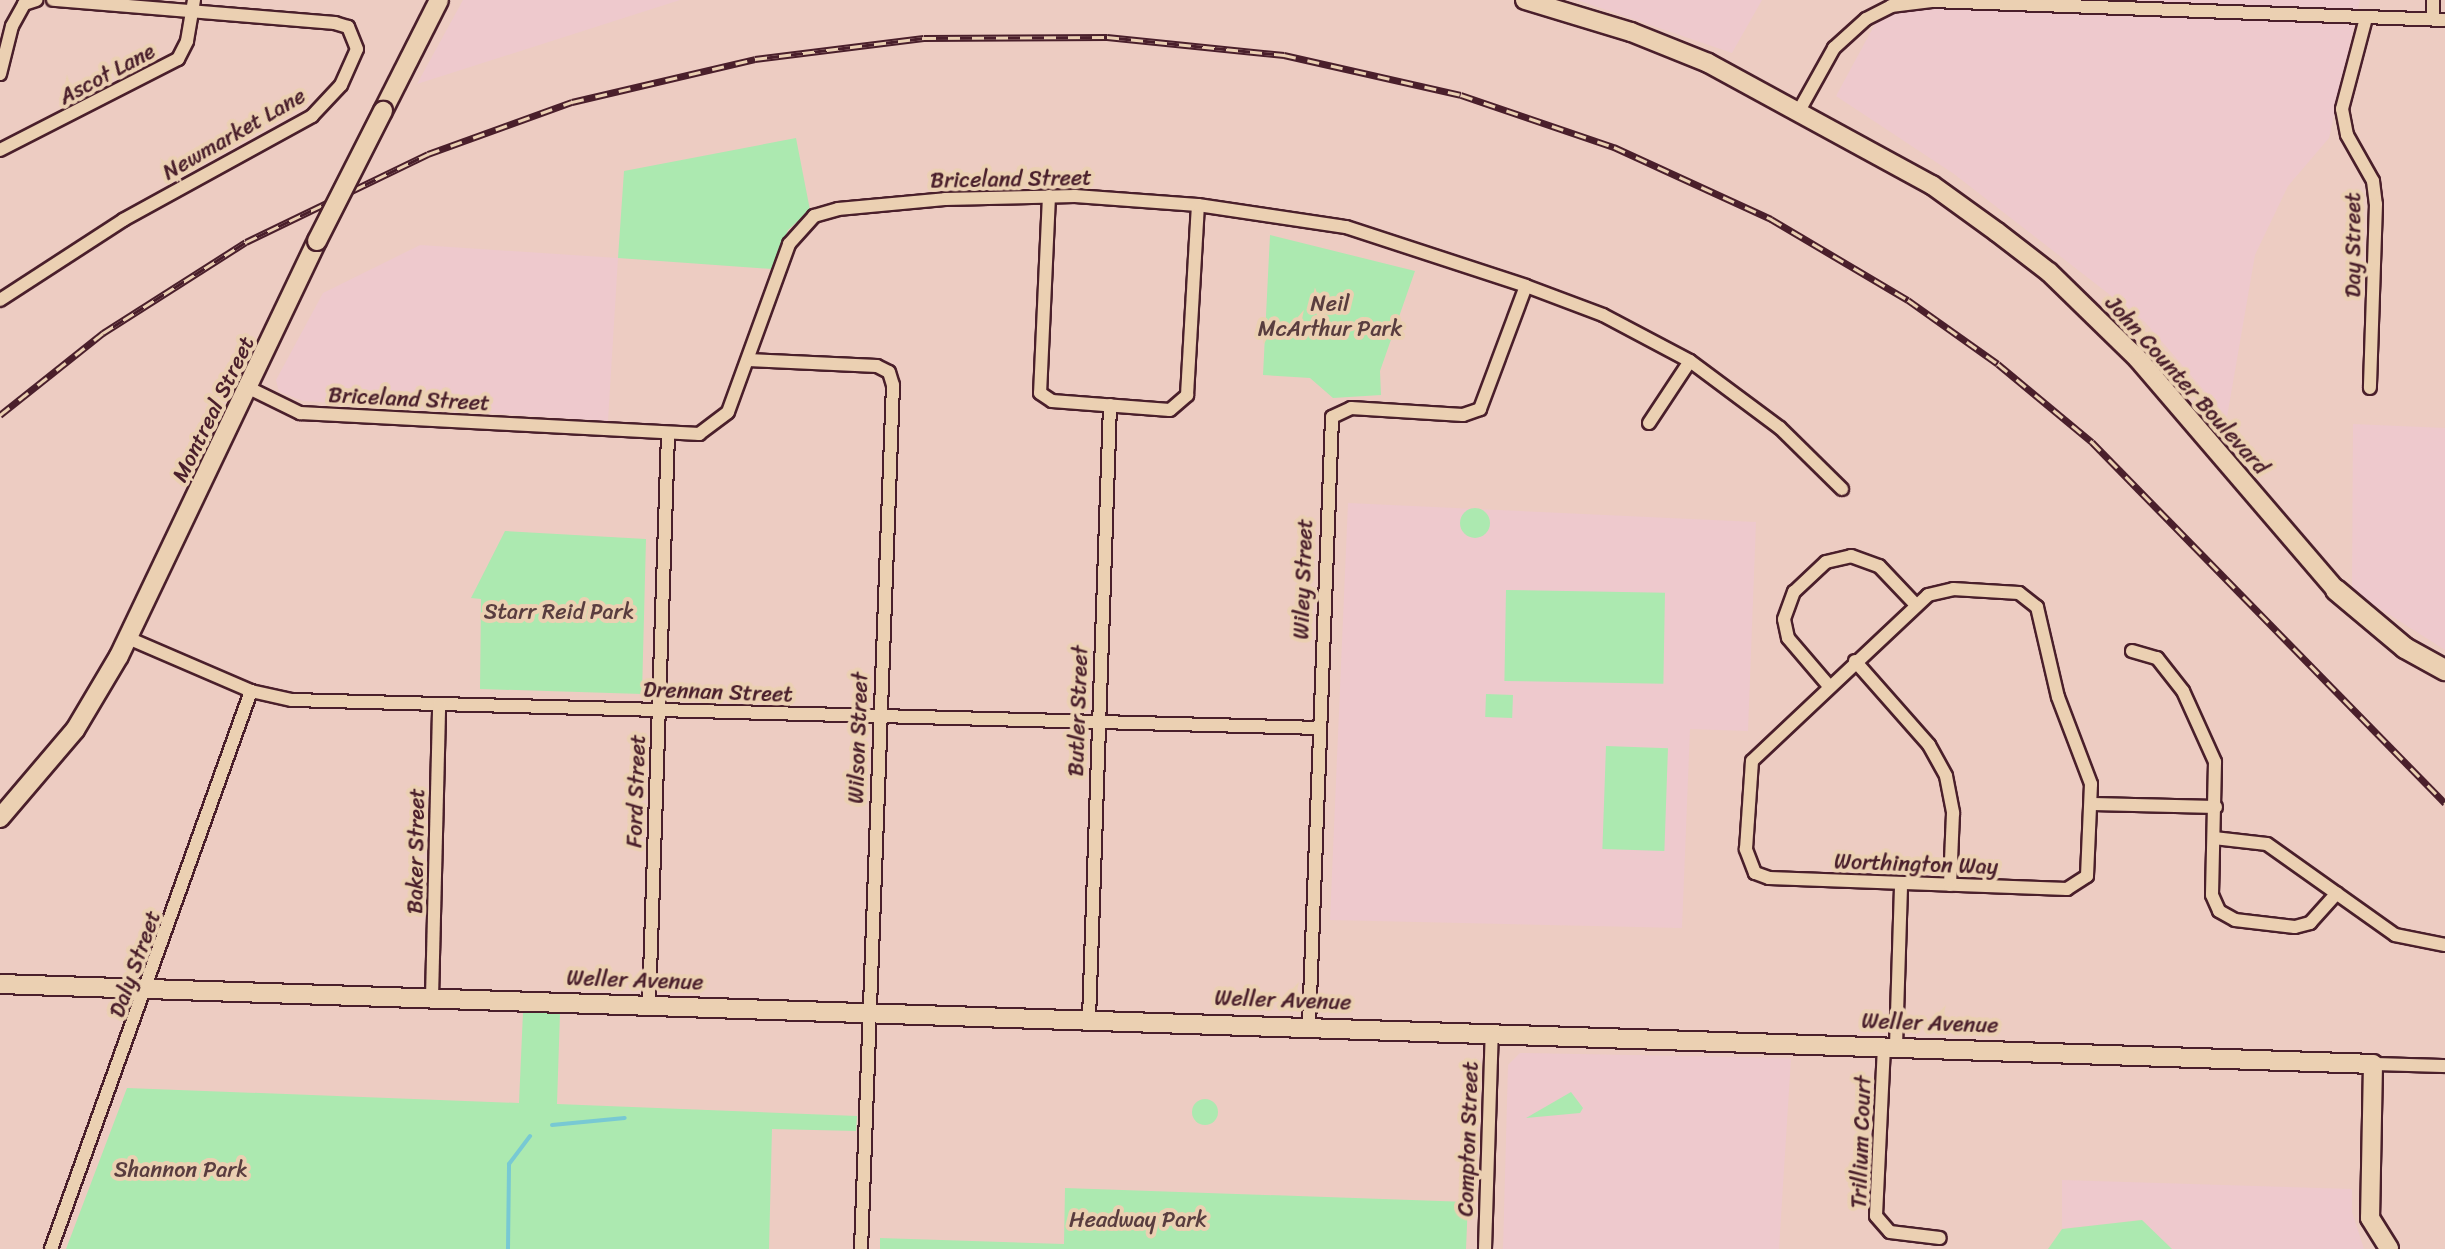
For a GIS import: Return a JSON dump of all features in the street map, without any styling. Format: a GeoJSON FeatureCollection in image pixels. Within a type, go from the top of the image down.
{"type":"FeatureCollection","features":[{"type":"Feature","properties":{"kind":"main road","name":"John Counter Boulevard"},"geometry":{"type":"LineString","coordinates":[[2336,590],[2405,648],[2445,670]]}},
{"type":"Feature","properties":{"kind":"street"},"geometry":{"type":"LineString","coordinates":[[0,74],[12,26],[24,4],[36,0]]}},
{"type":"Feature","properties":{"kind":"street","name":"Newmarket Lane"},"geometry":{"type":"LineString","coordinates":[[0,300],[123,220],[312,116],[341,85],[357,49],[348,27],[335,23],[193,6],[53,0]]}},
{"type":"Feature","properties":{"kind":"street","name":"Montreal Street"},"geometry":{"type":"LineString","coordinates":[[0,818],[75,730],[128,638],[251,389],[317,241],[439,0]]}},
{"type":"Feature","properties":{"kind":"street","name":"John Counter Boulevard"},"geometry":{"type":"LineString","coordinates":[[1525,0],[1631,32],[1800,109],[1932,185],[2049,272],[2138,359],[2336,590]]}},
{"type":"Feature","properties":{"kind":"street"},"geometry":{"type":"LineString","coordinates":[[1800,109],[1834,48],[1866,19],[1891,6],[1932,1],[2132,5],[2439,20],[2433,0]]}},
{"type":"Feature","properties":{"kind":"street","name":"Ascot Lane"},"geometry":{"type":"LineString","coordinates":[[0,150],[178,59],[193,6]]}},
{"type":"Feature","properties":{"kind":"street","name":"Day Street"},"geometry":{"type":"LineString","coordinates":[[2366,18],[2342,109],[2347,135],[2373,181],[2376,204],[2370,388]]}},
{"type":"Feature","properties":{"kind":"street"},"geometry":{"type":"LineString","coordinates":[[1049,196],[1040,393],[1052,401],[1170,410],[1185,400],[1198,205]]}},
{"type":"Feature","properties":{"kind":"street","name":"Briceland Street"},"geometry":{"type":"LineString","coordinates":[[251,389],[300,413],[699,434],[720,422],[748,360],[789,244],[814,216],[838,209],[945,199],[1049,196],[1198,205],[1346,227],[1526,286],[1603,315],[1690,361],[1780,428],[1842,489]]}},
{"type":"Feature","properties":{"kind":"street","name":"Wiley Street"},"geometry":{"type":"LineString","coordinates":[[1309,1025],[1332,417],[1351,408],[1463,415],[1480,409],[1526,286]]}},
{"type":"Feature","properties":{"kind":"street","name":"Wilson Street"},"geometry":{"type":"LineString","coordinates":[[748,360],[877,366],[889,372],[893,385],[878,717],[861,1249]]}},
{"type":"Feature","properties":{"kind":"street"},"geometry":{"type":"LineString","coordinates":[[1649,423],[1690,361]]}},
{"type":"Feature","properties":{"kind":"street","name":"Butler Street"},"geometry":{"type":"LineString","coordinates":[[1089,1019],[1110,405]]}},
{"type":"Feature","properties":{"kind":"street","name":"Ford Street"},"geometry":{"type":"LineString","coordinates":[[649,1004],[668,434]]}},
{"type":"Feature","properties":{"kind":"street"},"geometry":{"type":"LineString","coordinates":[[1829,686],[1785,629],[1789,600],[1804,582],[1836,557],[1866,558],[1916,605]]}},
{"type":"Feature","properties":{"kind":"street","name":"Worthington Way"},"geometry":{"type":"LineString","coordinates":[[1940,590],[1997,590],[2019,593],[2037,607],[2058,697],[2093,804],[2091,867],[2076,887],[1769,878],[1755,873],[1747,862],[1752,761],[1916,605],[1940,590]]}},
{"type":"Feature","properties":{"kind":"street","name":"Drennan Street"},"geometry":{"type":"LineString","coordinates":[[128,638],[251,691],[292,700],[1098,725],[1319,728]]}},
{"type":"Feature","properties":{"kind":"street"},"geometry":{"type":"LineString","coordinates":[[2132,651],[2157,658],[2183,691],[2215,762],[2212,895],[2219,911],[2235,920],[2295,927],[2310,923],[2337,893]]}},
{"type":"Feature","properties":{"kind":"street"},"geometry":{"type":"LineString","coordinates":[[1855,661],[1929,745],[1946,776],[1953,813],[1950,885]]}},
{"type":"Feature","properties":{"kind":"street","name":"Daly Street"},"geometry":{"type":"LineString","coordinates":[[51,1249],[147,989],[251,691]]}},
{"type":"Feature","properties":{"kind":"street","name":"Baker Street"},"geometry":{"type":"LineString","coordinates":[[432,998],[439,704]]}},
{"type":"Feature","properties":{"kind":"street"},"geometry":{"type":"LineString","coordinates":[[2093,804],[2216,807]]}},
{"type":"Feature","properties":{"kind":"street"},"geometry":{"type":"LineString","coordinates":[[2214,838],[2267,844],[2395,935],[2445,945]]}},
{"type":"Feature","properties":{"kind":"street","name":"Trillium Court"},"geometry":{"type":"LineString","coordinates":[[1901,883],[1876,1216],[1890,1232],[1940,1238]]}},
{"type":"Feature","properties":{"kind":"street","name":"Weller Avenue"},"geometry":{"type":"LineString","coordinates":[[0,984],[1492,1031],[2373,1064]]}},
{"type":"Feature","properties":{"kind":"street","name":"Compton Street"},"geometry":{"type":"LineString","coordinates":[[1485,1249],[1492,1031]]}},
{"type":"Feature","properties":{"kind":"street"},"geometry":{"type":"LineString","coordinates":[[2389,1249],[2370,1218],[2373,1064],[2445,1066]]}},
{"type":"Feature","properties":{"kind":"shaded area"},"geometry":{"type":"Polygon","coordinates":[[[463,0],[680,0],[417,84],[463,0]]]}},
{"type":"Feature","properties":{"kind":"shaded area"},"geometry":{"type":"Polygon","coordinates":[[[1577,0],[1762,0],[1732,53],[1577,0]]]}},
{"type":"Feature","properties":{"kind":"shaded area"},"geometry":{"type":"Polygon","coordinates":[[[1888,0],[2360,0],[2329,138],[2288,186],[2255,255],[2227,417],[2145,322],[1954,174],[1836,96],[1888,0]]]}},
{"type":"Feature","properties":{"kind":"shaded area"},"geometry":{"type":"Polygon","coordinates":[[[420,245],[618,258],[608,421],[303,401],[279,392],[276,380],[323,293],[420,245]]]}},
{"type":"Feature","properties":{"kind":"shaded area"},"geometry":{"type":"Polygon","coordinates":[[[2353,424],[2445,428],[2445,650],[2352,591],[2353,424]]]}},
{"type":"Feature","properties":{"kind":"shaded area"},"geometry":{"type":"Polygon","coordinates":[[[1348,503],[1756,522],[1748,731],[1690,729],[1682,928],[1330,920],[1348,503]]]}},
{"type":"Feature","properties":{"kind":"shaded area"},"geometry":{"type":"Polygon","coordinates":[[[1520,1053],[1791,1058],[1779,1249],[1503,1249],[1508,1065],[1520,1053]]]}},
{"type":"Feature","properties":{"kind":"shaded area"},"geometry":{"type":"Polygon","coordinates":[[[2062,1180],[2352,1189],[2352,1212],[2364,1249],[2172,1249],[2141,1220],[2062,1229],[2062,1180]]]}},
{"type":"Feature","properties":{"kind":"green space"},"geometry":{"type":"Polygon","coordinates":[[[796,138],[810,210],[788,230],[772,269],[618,258],[624,171],[796,138]]]}},
{"type":"Feature","properties":{"kind":"green space","name":"Neil McArthur Park"},"geometry":{"type":"Polygon","coordinates":[[[1270,235],[1415,271],[1380,371],[1381,395],[1333,398],[1310,378],[1263,375],[1270,235]]]}},
{"type":"Feature","properties":{"kind":"green space"},"geometry":{"type":"Polygon","coordinates":[[[1475,508],[1486,512],[1490,523],[1486,534],[1475,538],[1464,534],[1460,523],[1464,512],[1475,508]]]}},
{"type":"Feature","properties":{"kind":"green space","name":"Starr Reid Park"},"geometry":{"type":"Polygon","coordinates":[[[505,531],[646,539],[642,694],[480,689],[481,599],[471,598],[505,531]]]}},
{"type":"Feature","properties":{"kind":"green space"},"geometry":{"type":"Polygon","coordinates":[[[1506,590],[1665,593],[1663,684],[1504,681],[1506,590]]]}},
{"type":"Feature","properties":{"kind":"green space"},"geometry":{"type":"Polygon","coordinates":[[[1486,694],[1513,695],[1512,718],[1485,717],[1486,694]]]}},
{"type":"Feature","properties":{"kind":"green space"},"geometry":{"type":"Polygon","coordinates":[[[1606,746],[1668,748],[1664,851],[1602,849],[1606,746]]]}},
{"type":"Feature","properties":{"kind":"green space","name":"Shannon Park"},"geometry":{"type":"Polygon","coordinates":[[[523,1012],[560,1013],[557,1104],[857,1116],[856,1131],[772,1129],[769,1249],[66,1249],[127,1088],[519,1103],[523,1012]]]}},
{"type":"Feature","properties":{"kind":"green space"},"geometry":{"type":"Polygon","coordinates":[[[1571,1092],[1583,1108],[1580,1113],[1526,1118],[1571,1092]]]}},
{"type":"Feature","properties":{"kind":"green space"},"geometry":{"type":"Polygon","coordinates":[[[1205,1099],[1214,1103],[1218,1112],[1214,1121],[1205,1125],[1196,1121],[1192,1112],[1196,1103],[1205,1099]]]}},
{"type":"Feature","properties":{"kind":"green space","name":"Headway Park"},"geometry":{"type":"Polygon","coordinates":[[[1065,1188],[1468,1202],[1466,1249],[880,1249],[880,1238],[1064,1244],[1065,1188]]]}},
{"type":"Feature","properties":{"kind":"green space"},"geometry":{"type":"Polygon","coordinates":[[[2142,1220],[2172,1249],[2048,1249],[2062,1229],[2142,1220]]]}},
{"type":"Feature","properties":{"kind":"waterway"},"geometry":{"type":"LineString","coordinates":[[552,1125],[625,1118]]}},
{"type":"Feature","properties":{"kind":"waterway"},"geometry":{"type":"LineString","coordinates":[[508,1249],[509,1164],[530,1136]]}},
{"type":"Feature","properties":{"kind":"railway"},"geometry":{"type":"LineString","coordinates":[[0,415],[103,333],[246,242],[428,154],[572,102],[755,59],[924,38],[1107,37],[1284,55],[1461,95],[1614,147],[1771,219],[1908,300],[1998,364],[2092,442],[2445,803]]}}]}
